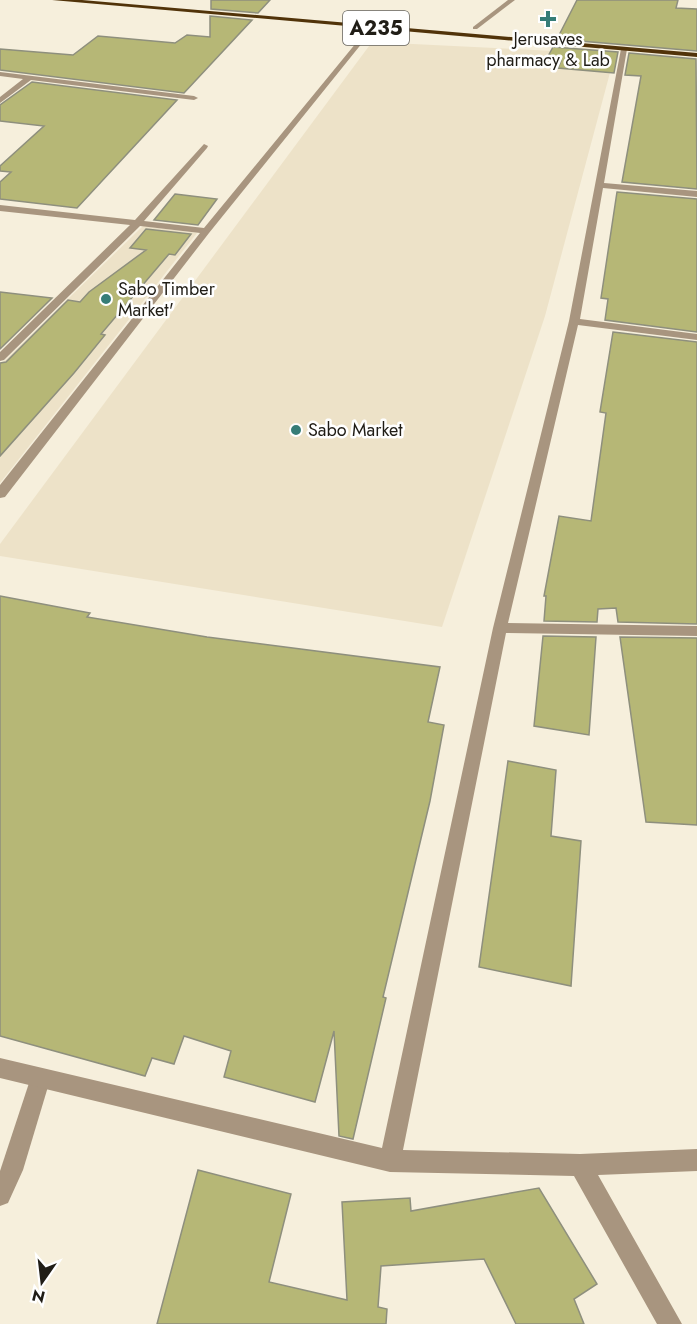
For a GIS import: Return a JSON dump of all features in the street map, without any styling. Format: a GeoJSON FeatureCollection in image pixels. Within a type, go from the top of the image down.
{"type":"FeatureCollection","features":[{"type":"Feature","properties":{"kind":"highway","name":"A235"},"geometry":{"type":"LineString","coordinates":[[56,0],[697,55]]}},
{"type":"Feature","properties":{"kind":"highway","name":"A235"},"geometry":{"type":"LineString","coordinates":[[158,0],[697,46]]}},
{"type":"Feature","properties":{"kind":"street"},"geometry":{"type":"LineString","coordinates":[[475,28],[512,0]]}},
{"type":"Feature","properties":{"kind":"street"},"geometry":{"type":"LineString","coordinates":[[0,494],[206,231],[372,27]]}},
{"type":"Feature","properties":{"kind":"street"},"geometry":{"type":"LineString","coordinates":[[390,1161],[500,628],[574,321],[624,49]]}},
{"type":"Feature","properties":{"kind":"street"},"geometry":{"type":"LineString","coordinates":[[0,74],[194,98]]}},
{"type":"Feature","properties":{"kind":"street"},"geometry":{"type":"LineString","coordinates":[[0,101],[30,78]]}},
{"type":"Feature","properties":{"kind":"street"},"geometry":{"type":"LineString","coordinates":[[0,357],[138,223],[204,146]]}},
{"type":"Feature","properties":{"kind":"street"},"geometry":{"type":"LineString","coordinates":[[599,185],[697,194]]}},
{"type":"Feature","properties":{"kind":"street"},"geometry":{"type":"LineString","coordinates":[[0,208],[206,231]]}},
{"type":"Feature","properties":{"kind":"street"},"geometry":{"type":"LineString","coordinates":[[574,321],[697,337]]}},
{"type":"Feature","properties":{"kind":"street"},"geometry":{"type":"LineString","coordinates":[[500,628],[697,631]]}},
{"type":"Feature","properties":{"kind":"street"},"geometry":{"type":"LineString","coordinates":[[0,1068],[40,1080],[390,1161],[580,1165],[697,1160]]}},
{"type":"Feature","properties":{"kind":"street"},"geometry":{"type":"LineString","coordinates":[[0,1195],[12,1170],[40,1080]]}},
{"type":"Feature","properties":{"kind":"street"},"geometry":{"type":"LineString","coordinates":[[580,1165],[670,1324]]}},
{"type":"Feature","properties":{"kind":"shaded area","name":"Sabo Market"},"geometry":{"type":"Polygon","coordinates":[[[372,42],[615,54],[545,316],[442,627],[0,556],[0,544],[372,42]]]}},
{"type":"Feature","properties":{"kind":"shaded area","name":"Sabo Timber Market'"},"geometry":{"type":"Polygon","coordinates":[[[143,226],[197,233],[0,483],[0,365],[143,226]]]}},
{"type":"Feature","properties":{"kind":"building"},"geometry":{"type":"Polygon","coordinates":[[[211,0],[270,0],[258,13],[211,9],[211,0]]]}},
{"type":"Feature","properties":{"kind":"building"},"geometry":{"type":"Polygon","coordinates":[[[577,0],[678,0],[676,8],[697,9],[697,51],[557,39],[577,0]]]}},
{"type":"Feature","properties":{"kind":"building"},"geometry":{"type":"Polygon","coordinates":[[[210,16],[252,20],[184,93],[0,70],[0,49],[73,55],[98,36],[175,43],[187,35],[210,37],[210,16]]]}},
{"type":"Feature","properties":{"kind":"building"},"geometry":{"type":"Polygon","coordinates":[[[553,47],[618,52],[614,73],[558,68],[561,61],[546,60],[553,47]]]}},
{"type":"Feature","properties":{"kind":"building"},"geometry":{"type":"Polygon","coordinates":[[[629,53],[696,59],[697,189],[622,182],[641,76],[625,75],[629,53]]]}},
{"type":"Feature","properties":{"kind":"building"},"geometry":{"type":"Polygon","coordinates":[[[32,82],[177,100],[77,208],[0,199],[0,182],[11,172],[0,171],[0,166],[44,126],[0,121],[0,105],[32,82]]]}},
{"type":"Feature","properties":{"kind":"building"},"geometry":{"type":"Polygon","coordinates":[[[617,192],[697,199],[697,332],[605,320],[608,299],[601,298],[617,192]]]}},
{"type":"Feature","properties":{"kind":"building"},"geometry":{"type":"Polygon","coordinates":[[[175,194],[217,199],[198,225],[154,220],[175,194]]]}},
{"type":"Feature","properties":{"kind":"building","name":"Sabo Timber Market'"},"geometry":{"type":"Polygon","coordinates":[[[146,229],[191,234],[175,255],[169,254],[101,334],[105,335],[74,373],[0,456],[0,363],[6,362],[68,300],[80,302],[89,292],[146,250],[130,248],[146,229]]]}},
{"type":"Feature","properties":{"kind":"building"},"geometry":{"type":"Polygon","coordinates":[[[0,292],[52,298],[0,349],[0,292]]]}},
{"type":"Feature","properties":{"kind":"building"},"geometry":{"type":"Polygon","coordinates":[[[613,332],[697,342],[697,624],[618,622],[616,608],[598,609],[597,622],[544,621],[546,596],[544,596],[559,516],[591,521],[606,413],[600,412],[613,332]]]}},
{"type":"Feature","properties":{"kind":"building"},"geometry":{"type":"Polygon","coordinates":[[[0,596],[90,613],[87,617],[207,637],[440,667],[428,722],[444,725],[430,801],[383,997],[386,998],[353,1139],[339,1136],[334,1031],[315,1102],[224,1077],[231,1051],[184,1036],[174,1064],[152,1058],[145,1076],[0,1036],[0,596]]]}},
{"type":"Feature","properties":{"kind":"building"},"geometry":{"type":"Polygon","coordinates":[[[543,636],[596,637],[589,735],[534,726],[543,636]]]}},
{"type":"Feature","properties":{"kind":"building"},"geometry":{"type":"Polygon","coordinates":[[[620,637],[697,638],[697,825],[646,822],[620,637]]]}},
{"type":"Feature","properties":{"kind":"building"},"geometry":{"type":"Polygon","coordinates":[[[508,761],[556,770],[551,836],[581,841],[571,986],[479,967],[508,761]]]}},
{"type":"Feature","properties":{"kind":"building"},"geometry":{"type":"Polygon","coordinates":[[[198,1170],[291,1194],[269,1282],[347,1300],[342,1202],[410,1198],[411,1211],[539,1188],[597,1284],[574,1299],[584,1324],[516,1324],[484,1259],[381,1266],[378,1307],[387,1309],[386,1324],[157,1324],[198,1170]]]}},
{"type":"Feature","properties":{"kind":"place","name":"Jerusaves pharmacy & Lab"},"geometry":{"type":"Point","coordinates":[548,19]}},
{"type":"Feature","properties":{"kind":"place","name":"Sabo Timber Market'"},"geometry":{"type":"Point","coordinates":[106,299]}},
{"type":"Feature","properties":{"kind":"place","name":"Sabo Market"},"geometry":{"type":"Point","coordinates":[296,430]}}]}
